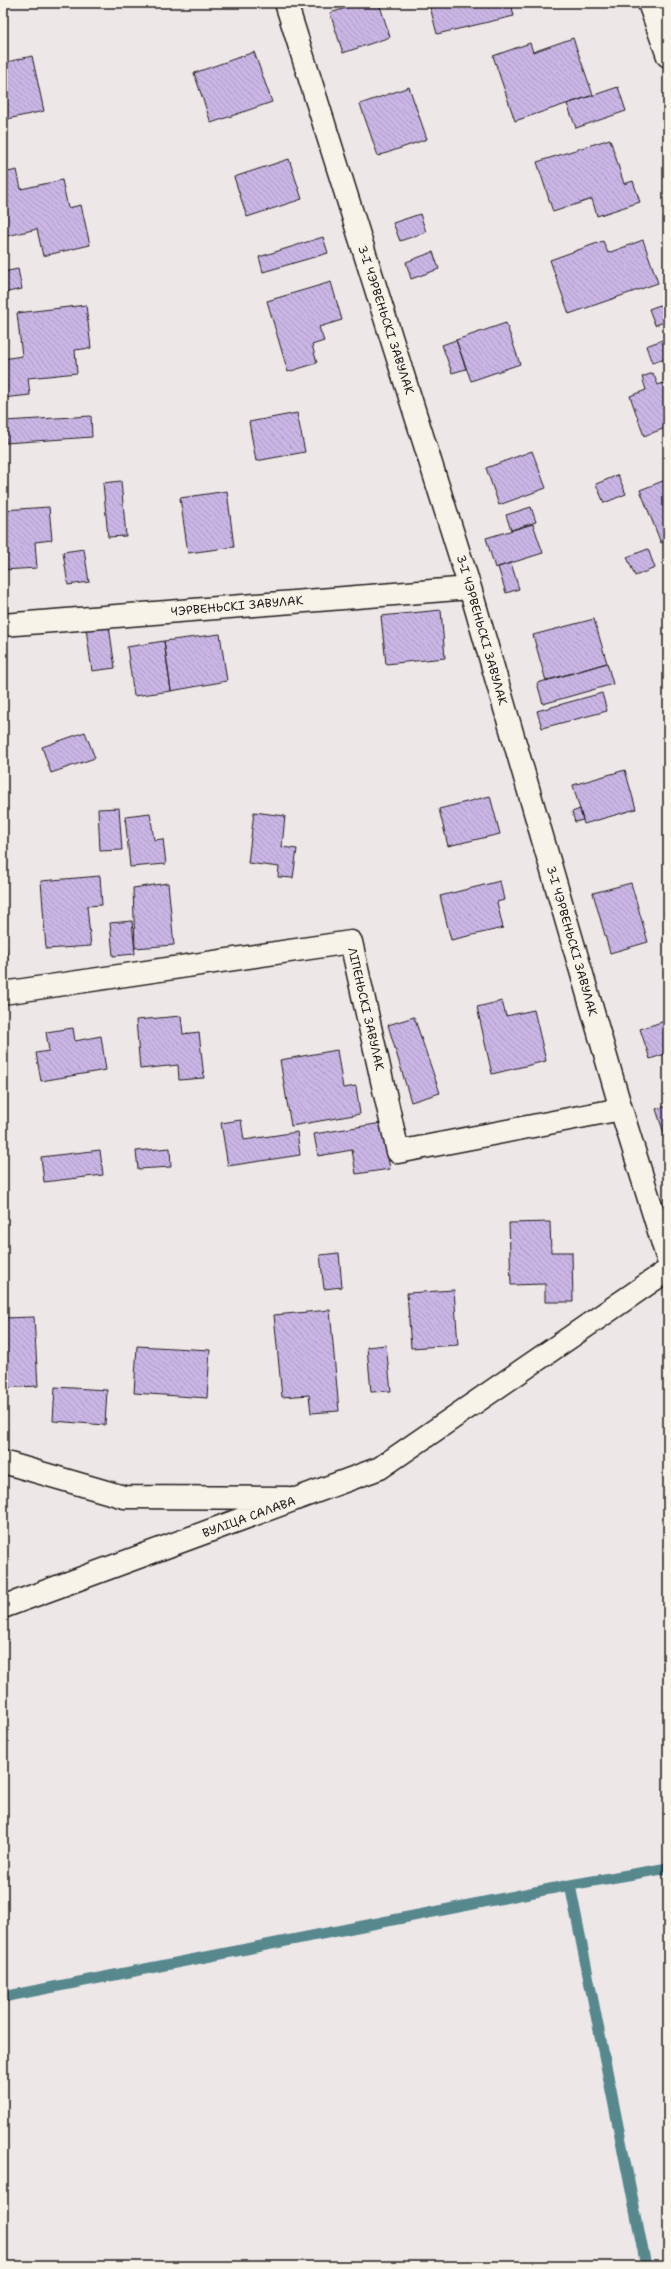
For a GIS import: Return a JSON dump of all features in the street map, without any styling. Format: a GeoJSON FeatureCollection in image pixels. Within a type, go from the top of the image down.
{"type":"FeatureCollection","features":[{"type":"Feature","properties":{"kind":"street","name":"3-І ЧЭРВЕНЬСКІ ЗАВУЛАК"},"geometry":{"type":"LineString","coordinates":[[286,3],[470,588],[621,1109],[668,1260]]}},
{"type":"Feature","properties":{"kind":"street"},"geometry":{"type":"LineString","coordinates":[[649,3],[668,56]]}},
{"type":"Feature","properties":{"kind":"street","name":"ЧЭРВЕНЬСКІ ЗАВУЛАК"},"geometry":{"type":"LineString","coordinates":[[3,625],[470,588]]}},
{"type":"Feature","properties":{"kind":"street","name":"ЛІПЕНЬСКІ ЗАВУЛАК"},"geometry":{"type":"LineString","coordinates":[[3,992],[351,942],[398,1152],[621,1109]]}},
{"type":"Feature","properties":{"kind":"street"},"geometry":{"type":"LineString","coordinates":[[301,1498],[380,1468],[668,1270]]}},
{"type":"Feature","properties":{"kind":"street","name":"ВУЛІЦА САЛАВА"},"geometry":{"type":"LineString","coordinates":[[3,1462],[124,1496],[301,1498]]}},
{"type":"Feature","properties":{"kind":"street","name":"ВУЛІЦА САЛАВА"},"geometry":{"type":"LineString","coordinates":[[3,1607],[301,1498]]}},
{"type":"Feature","properties":{"kind":"building"},"geometry":{"type":"Polygon","coordinates":[[[362,3],[379,3],[390,37],[343,53],[330,13],[362,3]]]}},
{"type":"Feature","properties":{"kind":"building"},"geometry":{"type":"Polygon","coordinates":[[[429,3],[511,3],[514,16],[437,34],[429,3]]]}},
{"type":"Feature","properties":{"kind":"building"},"geometry":{"type":"Polygon","coordinates":[[[573,38],[593,95],[515,121],[493,56],[530,43],[533,52],[573,38]]]}},
{"type":"Feature","properties":{"kind":"building"},"geometry":{"type":"Polygon","coordinates":[[[254,52],[272,102],[211,123],[194,73],[254,52]]]}},
{"type":"Feature","properties":{"kind":"building"},"geometry":{"type":"Polygon","coordinates":[[[32,56],[44,111],[3,120],[3,63],[32,56]]]}},
{"type":"Feature","properties":{"kind":"building"},"geometry":{"type":"Polygon","coordinates":[[[409,87],[427,139],[378,156],[360,104],[409,87]]]}},
{"type":"Feature","properties":{"kind":"building"},"geometry":{"type":"Polygon","coordinates":[[[618,87],[626,111],[576,128],[567,104],[618,87]]]}},
{"type":"Feature","properties":{"kind":"building"},"geometry":{"type":"Polygon","coordinates":[[[610,139],[624,184],[633,181],[640,202],[597,216],[592,199],[553,212],[537,162],[610,139]]]}},
{"type":"Feature","properties":{"kind":"building"},"geometry":{"type":"Polygon","coordinates":[[[289,159],[302,199],[247,217],[234,177],[289,159]]]}},
{"type":"Feature","properties":{"kind":"building"},"geometry":{"type":"Polygon","coordinates":[[[17,170],[21,189],[62,180],[68,208],[81,205],[90,245],[43,256],[37,229],[3,237],[3,173],[17,170]]]}},
{"type":"Feature","properties":{"kind":"building"},"geometry":{"type":"Polygon","coordinates":[[[420,214],[426,232],[400,241],[393,223],[420,214]]]}},
{"type":"Feature","properties":{"kind":"building"},"geometry":{"type":"Polygon","coordinates":[[[323,237],[328,253],[263,272],[259,257],[323,237]]]}},
{"type":"Feature","properties":{"kind":"building"},"geometry":{"type":"Polygon","coordinates":[[[643,240],[658,283],[569,314],[550,260],[603,241],[608,253],[643,240]]]}},
{"type":"Feature","properties":{"kind":"building"},"geometry":{"type":"Polygon","coordinates":[[[433,252],[439,269],[411,279],[406,262],[433,252]]]}},
{"type":"Feature","properties":{"kind":"building"},"geometry":{"type":"Polygon","coordinates":[[[18,269],[22,289],[3,293],[3,272],[18,269]]]}},
{"type":"Feature","properties":{"kind":"building"},"geometry":{"type":"Polygon","coordinates":[[[331,282],[342,320],[319,327],[324,341],[312,345],[317,363],[288,372],[267,301],[331,282]]]}},
{"type":"Feature","properties":{"kind":"building"},"geometry":{"type":"Polygon","coordinates":[[[668,302],[668,321],[655,325],[649,309],[668,302]]]}},
{"type":"Feature","properties":{"kind":"building"},"geometry":{"type":"Polygon","coordinates":[[[86,305],[91,348],[75,350],[77,373],[28,378],[30,395],[3,398],[3,359],[22,356],[17,313],[86,305]]]}},
{"type":"Feature","properties":{"kind":"building"},"geometry":{"type":"Polygon","coordinates":[[[506,323],[520,364],[471,381],[456,340],[506,323]]]}},
{"type":"Feature","properties":{"kind":"building"},"geometry":{"type":"Polygon","coordinates":[[[668,338],[668,358],[652,363],[646,346],[668,338]]]}},
{"type":"Feature","properties":{"kind":"building"},"geometry":{"type":"Polygon","coordinates":[[[456,340],[466,369],[452,373],[442,345],[456,340]]]}},
{"type":"Feature","properties":{"kind":"building"},"geometry":{"type":"Polygon","coordinates":[[[653,373],[658,385],[668,381],[668,427],[644,436],[630,396],[646,390],[642,377],[653,373]]]}},
{"type":"Feature","properties":{"kind":"building"},"geometry":{"type":"Polygon","coordinates":[[[297,413],[305,452],[256,461],[249,422],[297,413]]]}},
{"type":"Feature","properties":{"kind":"building"},"geometry":{"type":"Polygon","coordinates":[[[91,416],[92,437],[6,443],[4,421],[91,416]]]}},
{"type":"Feature","properties":{"kind":"building"},"geometry":{"type":"Polygon","coordinates":[[[532,451],[546,488],[499,505],[486,468],[532,451]]]}},
{"type":"Feature","properties":{"kind":"building"},"geometry":{"type":"Polygon","coordinates":[[[618,475],[626,494],[604,503],[596,484],[618,475]]]}},
{"type":"Feature","properties":{"kind":"building"},"geometry":{"type":"Polygon","coordinates":[[[668,479],[668,540],[661,543],[640,490],[668,479]]]}},
{"type":"Feature","properties":{"kind":"building"},"geometry":{"type":"Polygon","coordinates":[[[121,481],[126,536],[108,537],[103,483],[121,481]]]}},
{"type":"Feature","properties":{"kind":"building"},"geometry":{"type":"Polygon","coordinates":[[[227,491],[234,547],[188,553],[180,498],[227,491]]]}},
{"type":"Feature","properties":{"kind":"building"},"geometry":{"type":"Polygon","coordinates":[[[49,507],[52,540],[35,542],[37,568],[3,570],[3,510],[49,507]]]}},
{"type":"Feature","properties":{"kind":"building"},"geometry":{"type":"Polygon","coordinates":[[[531,507],[536,522],[511,530],[506,515],[531,507]]]}},
{"type":"Feature","properties":{"kind":"building"},"geometry":{"type":"Polygon","coordinates":[[[533,524],[543,553],[495,568],[486,538],[533,524]]]}},
{"type":"Feature","properties":{"kind":"building"},"geometry":{"type":"Polygon","coordinates":[[[84,549],[89,582],[68,585],[63,552],[84,549]]]}},
{"type":"Feature","properties":{"kind":"building"},"geometry":{"type":"Polygon","coordinates":[[[648,549],[655,568],[635,576],[627,557],[648,549]]]}},
{"type":"Feature","properties":{"kind":"building"},"geometry":{"type":"Polygon","coordinates":[[[511,563],[519,589],[506,593],[498,567],[511,563]]]}},
{"type":"Feature","properties":{"kind":"building"},"geometry":{"type":"Polygon","coordinates":[[[441,610],[445,658],[386,664],[381,616],[441,610]]]}},
{"type":"Feature","properties":{"kind":"building"},"geometry":{"type":"Polygon","coordinates":[[[594,619],[607,663],[546,681],[533,635],[594,619]]]}},
{"type":"Feature","properties":{"kind":"building"},"geometry":{"type":"Polygon","coordinates":[[[109,626],[115,668],[92,671],[86,629],[109,626]]]}},
{"type":"Feature","properties":{"kind":"building"},"geometry":{"type":"Polygon","coordinates":[[[220,634],[227,681],[171,691],[164,641],[220,634]]]}},
{"type":"Feature","properties":{"kind":"building"},"geometry":{"type":"Polygon","coordinates":[[[164,641],[171,691],[134,696],[127,647],[164,641]]]}},
{"type":"Feature","properties":{"kind":"building"},"geometry":{"type":"Polygon","coordinates":[[[607,663],[613,684],[543,704],[537,683],[607,663]]]}},
{"type":"Feature","properties":{"kind":"building"},"geometry":{"type":"Polygon","coordinates":[[[602,693],[607,711],[542,728],[537,711],[602,693]]]}},
{"type":"Feature","properties":{"kind":"building"},"geometry":{"type":"Polygon","coordinates":[[[85,732],[95,758],[51,773],[42,747],[85,732]]]}},
{"type":"Feature","properties":{"kind":"building"},"geometry":{"type":"Polygon","coordinates":[[[625,770],[636,809],[584,824],[573,785],[625,770]]]}},
{"type":"Feature","properties":{"kind":"building"},"geometry":{"type":"Polygon","coordinates":[[[490,796],[500,834],[448,846],[439,809],[490,796]]]}},
{"type":"Feature","properties":{"kind":"building"},"geometry":{"type":"Polygon","coordinates":[[[119,808],[122,850],[100,851],[98,809],[119,808]]]}},
{"type":"Feature","properties":{"kind":"building"},"geometry":{"type":"Polygon","coordinates":[[[580,809],[583,820],[575,822],[572,812],[580,809]]]}},
{"type":"Feature","properties":{"kind":"building"},"geometry":{"type":"Polygon","coordinates":[[[254,812],[285,816],[282,847],[297,849],[293,878],[278,877],[279,867],[248,863],[254,812]]]}},
{"type":"Feature","properties":{"kind":"building"},"geometry":{"type":"Polygon","coordinates":[[[150,813],[154,840],[163,839],[166,864],[130,867],[125,816],[150,813]]]}},
{"type":"Feature","properties":{"kind":"building"},"geometry":{"type":"Polygon","coordinates":[[[100,876],[102,905],[87,906],[91,946],[46,949],[41,881],[100,876]]]}},
{"type":"Feature","properties":{"kind":"building"},"geometry":{"type":"Polygon","coordinates":[[[500,881],[504,900],[497,902],[503,928],[451,940],[440,896],[500,881]]]}},
{"type":"Feature","properties":{"kind":"building"},"geometry":{"type":"Polygon","coordinates":[[[168,883],[174,945],[135,948],[133,888],[168,883]]]}},
{"type":"Feature","properties":{"kind":"building"},"geometry":{"type":"Polygon","coordinates":[[[631,883],[648,942],[610,953],[593,893],[631,883]]]}},
{"type":"Feature","properties":{"kind":"building"},"geometry":{"type":"Polygon","coordinates":[[[132,921],[135,954],[113,956],[110,923],[132,921]]]}},
{"type":"Feature","properties":{"kind":"building"},"geometry":{"type":"Polygon","coordinates":[[[3,932],[8,960],[3,961],[3,932]]]}},
{"type":"Feature","properties":{"kind":"building"},"geometry":{"type":"Polygon","coordinates":[[[502,1001],[506,1016],[534,1010],[546,1061],[492,1074],[477,1007],[502,1001]]]}},
{"type":"Feature","properties":{"kind":"building"},"geometry":{"type":"Polygon","coordinates":[[[181,1016],[183,1034],[199,1032],[204,1078],[179,1080],[178,1065],[140,1069],[136,1020],[181,1016]]]}},
{"type":"Feature","properties":{"kind":"building"},"geometry":{"type":"Polygon","coordinates":[[[414,1017],[440,1093],[411,1102],[388,1025],[414,1017]]]}},
{"type":"Feature","properties":{"kind":"building"},"geometry":{"type":"Polygon","coordinates":[[[668,1020],[668,1053],[650,1059],[640,1029],[668,1020]]]}},
{"type":"Feature","properties":{"kind":"building"},"geometry":{"type":"Polygon","coordinates":[[[73,1028],[75,1041],[101,1036],[106,1070],[41,1081],[36,1053],[49,1051],[46,1032],[73,1028]]]}},
{"type":"Feature","properties":{"kind":"building"},"geometry":{"type":"Polygon","coordinates":[[[337,1050],[343,1088],[356,1086],[360,1114],[291,1126],[280,1060],[337,1050]]]}},
{"type":"Feature","properties":{"kind":"building"},"geometry":{"type":"Polygon","coordinates":[[[3,1071],[6,1096],[3,1097],[3,1071]]]}},
{"type":"Feature","properties":{"kind":"building"},"geometry":{"type":"Polygon","coordinates":[[[668,1106],[668,1146],[656,1109],[668,1106]]]}},
{"type":"Feature","properties":{"kind":"building"},"geometry":{"type":"Polygon","coordinates":[[[241,1120],[244,1140],[297,1132],[300,1155],[228,1166],[221,1123],[241,1120]]]}},
{"type":"Feature","properties":{"kind":"building"},"geometry":{"type":"Polygon","coordinates":[[[382,1123],[390,1169],[356,1174],[352,1150],[318,1156],[314,1134],[382,1123]]]}},
{"type":"Feature","properties":{"kind":"building"},"geometry":{"type":"Polygon","coordinates":[[[170,1148],[171,1167],[138,1169],[136,1151],[170,1148]]]}},
{"type":"Feature","properties":{"kind":"building"},"geometry":{"type":"Polygon","coordinates":[[[100,1150],[103,1175],[44,1182],[41,1157],[100,1150]]]}},
{"type":"Feature","properties":{"kind":"building"},"geometry":{"type":"Polygon","coordinates":[[[550,1222],[551,1252],[572,1252],[573,1302],[545,1302],[545,1284],[511,1285],[509,1223],[550,1222]]]}},
{"type":"Feature","properties":{"kind":"building"},"geometry":{"type":"Polygon","coordinates":[[[339,1253],[342,1287],[324,1289],[320,1255],[339,1253]]]}},
{"type":"Feature","properties":{"kind":"building"},"geometry":{"type":"Polygon","coordinates":[[[454,1290],[458,1345],[411,1348],[407,1293],[454,1290]]]}},
{"type":"Feature","properties":{"kind":"building"},"geometry":{"type":"Polygon","coordinates":[[[330,1310],[339,1411],[311,1413],[309,1395],[282,1397],[274,1315],[330,1310]]]}},
{"type":"Feature","properties":{"kind":"building"},"geometry":{"type":"Polygon","coordinates":[[[34,1317],[38,1386],[3,1388],[3,1318],[34,1317]]]}},
{"type":"Feature","properties":{"kind":"building"},"geometry":{"type":"Polygon","coordinates":[[[386,1345],[391,1391],[371,1392],[367,1347],[386,1345]]]}},
{"type":"Feature","properties":{"kind":"building"},"geometry":{"type":"Polygon","coordinates":[[[137,1346],[210,1350],[207,1398],[134,1393],[137,1346]]]}},
{"type":"Feature","properties":{"kind":"building"},"geometry":{"type":"Polygon","coordinates":[[[55,1387],[107,1390],[105,1425],[53,1421],[55,1387]]]}},
{"type":"Feature","properties":{"kind":"waterway"},"geometry":{"type":"LineString","coordinates":[[3,1997],[570,1885],[668,1868]]}},
{"type":"Feature","properties":{"kind":"waterway"},"geometry":{"type":"LineString","coordinates":[[570,1885],[646,2266]]}}]}
